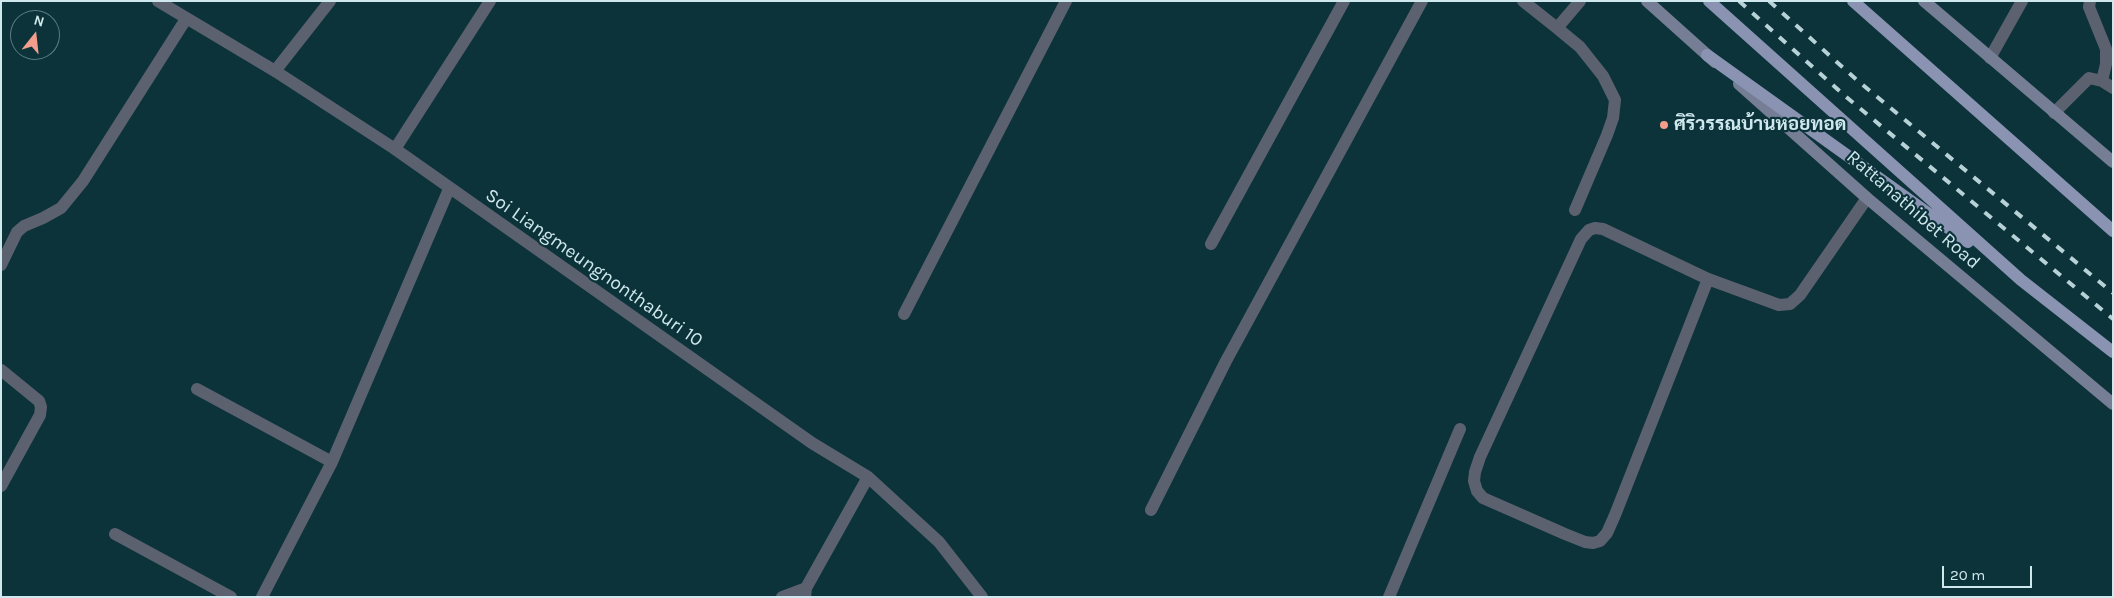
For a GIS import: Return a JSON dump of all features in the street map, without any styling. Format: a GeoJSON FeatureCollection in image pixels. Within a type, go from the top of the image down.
{"type":"FeatureCollection","features":[{"type":"Feature","properties":{"kind":"main road","name":"Rattanathibet Road"},"geometry":{"type":"LineString","coordinates":[[1646,1],[1868,198],[2113,404]]}},
{"type":"Feature","properties":{"kind":"main road","name":"Rattanathibet Road"},"geometry":{"type":"LineString","coordinates":[[1709,1],[2021,280],[2113,352]]}},
{"type":"Feature","properties":{"kind":"main road"},"geometry":{"type":"LineString","coordinates":[[1853,1],[2113,231]]}},
{"type":"Feature","properties":{"kind":"main road"},"geometry":{"type":"LineString","coordinates":[[1924,1],[2113,162]]}},
{"type":"Feature","properties":{"kind":"main road"},"geometry":{"type":"LineString","coordinates":[[1707,55],[2021,280]]}},
{"type":"Feature","properties":{"kind":"street","name":"Soi Liangmeungnonthaburi 10"},"geometry":{"type":"LineString","coordinates":[[158,1],[275,71],[396,149],[449,189],[812,444],[868,477],[939,542],[982,597]]}},
{"type":"Feature","properties":{"kind":"street"},"geometry":{"type":"LineString","coordinates":[[275,71],[330,1]]}},
{"type":"Feature","properties":{"kind":"street"},"geometry":{"type":"LineString","coordinates":[[396,149],[490,1]]}},
{"type":"Feature","properties":{"kind":"street"},"geometry":{"type":"LineString","coordinates":[[904,314],[1066,1]]}},
{"type":"Feature","properties":{"kind":"street"},"geometry":{"type":"LineString","coordinates":[[1211,244],[1344,1]]}},
{"type":"Feature","properties":{"kind":"street"},"geometry":{"type":"LineString","coordinates":[[1151,510],[1226,361],[1422,1]]}},
{"type":"Feature","properties":{"kind":"street"},"geometry":{"type":"LineString","coordinates":[[1523,1],[1580,47],[1603,76],[1615,100],[1613,118],[1607,135],[1575,210]]}},
{"type":"Feature","properties":{"kind":"street"},"geometry":{"type":"LineString","coordinates":[[1557,28],[1580,1]]}},
{"type":"Feature","properties":{"kind":"street"},"geometry":{"type":"LineString","coordinates":[[1990,58],[2022,1]]}},
{"type":"Feature","properties":{"kind":"street"},"geometry":{"type":"LineString","coordinates":[[2054,113],[2090,78],[2107,85],[2106,49],[2089,7],[2090,1]]}},
{"type":"Feature","properties":{"kind":"street"},"geometry":{"type":"LineString","coordinates":[[1,265],[17,232],[24,226],[61,208],[83,181],[186,19]]}},
{"type":"Feature","properties":{"kind":"street"},"geometry":{"type":"LineString","coordinates":[[262,597],[332,462],[449,189]]}},
{"type":"Feature","properties":{"kind":"street"},"geometry":{"type":"LineString","coordinates":[[1708,280],[1615,515],[1607,533],[1600,541],[1593,543],[1585,542],[1483,498],[1477,491],[1474,481],[1478,465],[1581,239],[1588,230],[1595,228],[1603,229],[1708,280],[1779,305],[1790,304],[1800,296],[1868,198]]}},
{"type":"Feature","properties":{"kind":"street"},"geometry":{"type":"LineString","coordinates":[[1,370],[39,401],[41,407],[40,414],[1,486]]}},
{"type":"Feature","properties":{"kind":"street"},"geometry":{"type":"LineString","coordinates":[[197,390],[332,462]]}},
{"type":"Feature","properties":{"kind":"street"},"geometry":{"type":"LineString","coordinates":[[1390,597],[1460,429]]}},
{"type":"Feature","properties":{"kind":"street"},"geometry":{"type":"LineString","coordinates":[[782,597],[805,593],[868,477]]}},
{"type":"Feature","properties":{"kind":"street"},"geometry":{"type":"LineString","coordinates":[[115,534],[230,597]]}},
{"type":"Feature","properties":{"kind":"railway"},"geometry":{"type":"LineString","coordinates":[[1739,1],[1845,96],[2113,319]]}},
{"type":"Feature","properties":{"kind":"railway"},"geometry":{"type":"LineString","coordinates":[[1769,1],[1858,81],[2113,293]]}},
{"type":"Feature","properties":{"kind":"place","name":"ศิริวรรณบ้านหอยทอด"},"geometry":{"type":"Point","coordinates":[1664,125]}}]}
